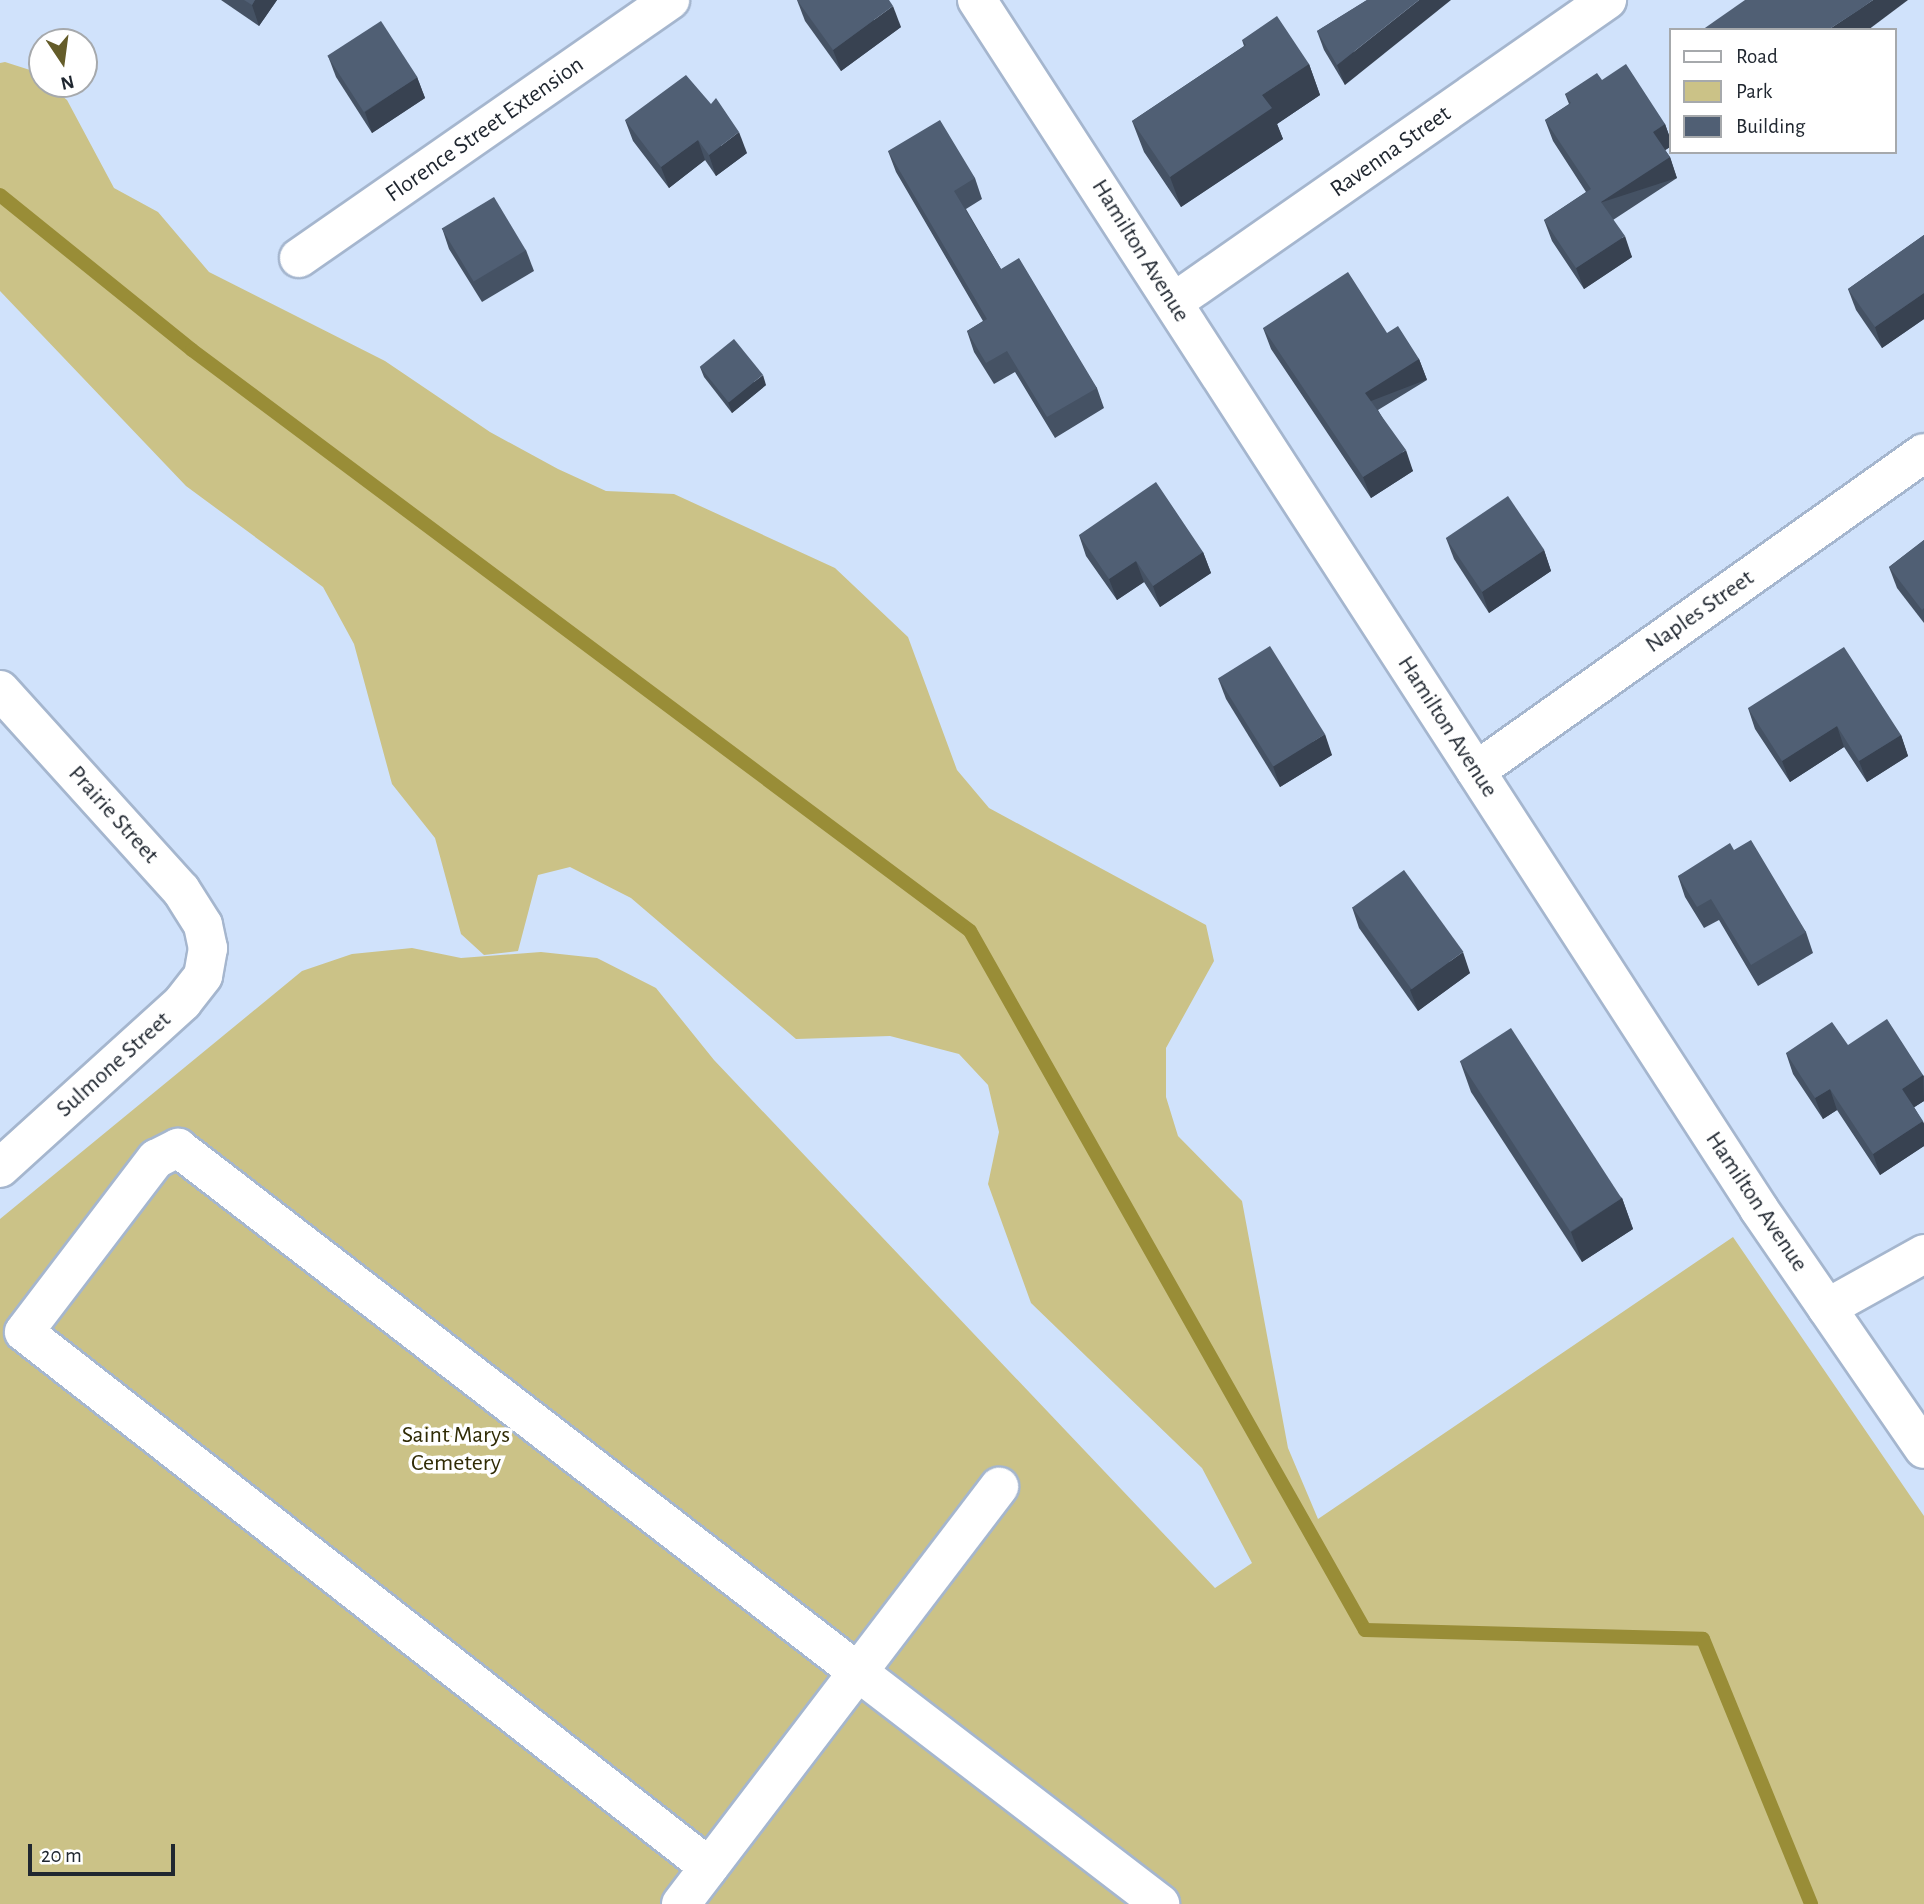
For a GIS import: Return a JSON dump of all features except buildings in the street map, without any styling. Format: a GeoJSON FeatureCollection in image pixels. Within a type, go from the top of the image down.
{"type":"FeatureCollection","features":[{"type":"Feature","properties":{"kind":"street","name":"Florence Street Extension"},"geometry":{"type":"LineString","coordinates":[[299,258],[670,0]]}},
{"type":"Feature","properties":{"kind":"street","name":"Hamilton Avenue"},"geometry":{"type":"LineString","coordinates":[[977,0],[1476,772],[1827,1308],[1921,1440]]}},
{"type":"Feature","properties":{"kind":"street","name":"Ravenna Street"},"geometry":{"type":"LineString","coordinates":[[1174,302],[1607,0]]}},
{"type":"Feature","properties":{"kind":"street","name":"Naples Street"},"geometry":{"type":"LineString","coordinates":[[1476,772],[1924,453]]}},
{"type":"Feature","properties":{"kind":"street","name":"Prairie Street"},"geometry":{"type":"LineString","coordinates":[[0,690],[181,890],[203,925],[208,950]]}},
{"type":"Feature","properties":{"kind":"street","name":"Sulmone Street"},"geometry":{"type":"LineString","coordinates":[[0,1168],[183,1002],[203,976],[208,950]]}},
{"type":"Feature","properties":{"kind":"street"},"geometry":{"type":"LineString","coordinates":[[709,1867],[12,1322],[156,1160],[178,1148],[1160,1904]]}},
{"type":"Feature","properties":{"kind":"street"},"geometry":{"type":"LineString","coordinates":[[1827,1308],[1924,1254]]}},
{"type":"Feature","properties":{"kind":"street"},"geometry":{"type":"LineString","coordinates":[[681,1904],[999,1487]]}},
{"type":"Feature","properties":{"kind":"green space","name":"Saint Marys Cemetery"},"geometry":{"type":"Polygon","coordinates":[[[0,63],[28,69],[28,98],[67,100],[114,188],[158,212],[209,272],[385,361],[490,432],[558,469],[606,491],[674,494],[835,568],[908,637],[957,770],[989,808],[1206,925],[1214,961],[1166,1048],[1166,1097],[1178,1136],[1242,1201],[1288,1448],[1318,1519],[1733,1237],[1924,1516],[1924,1904],[0,1904],[0,1219],[302,971],[352,954],[412,948],[461,958],[541,952],[597,958],[656,988],[714,1060],[1215,1588],[1252,1563],[1202,1468],[1031,1303],[988,1184],[999,1132],[988,1085],[959,1054],[890,1036],[796,1039],[631,898],[570,867],[538,875],[518,951],[484,955],[461,934],[435,838],[392,784],[354,644],[323,587],[186,486],[0,291],[0,63]]]}},
{"type":"Feature","properties":{"kind":"waterway"},"geometry":{"type":"LineString","coordinates":[[0,195],[192,350],[970,931],[1365,1630],[1703,1639],[1811,1904]]}}]}
